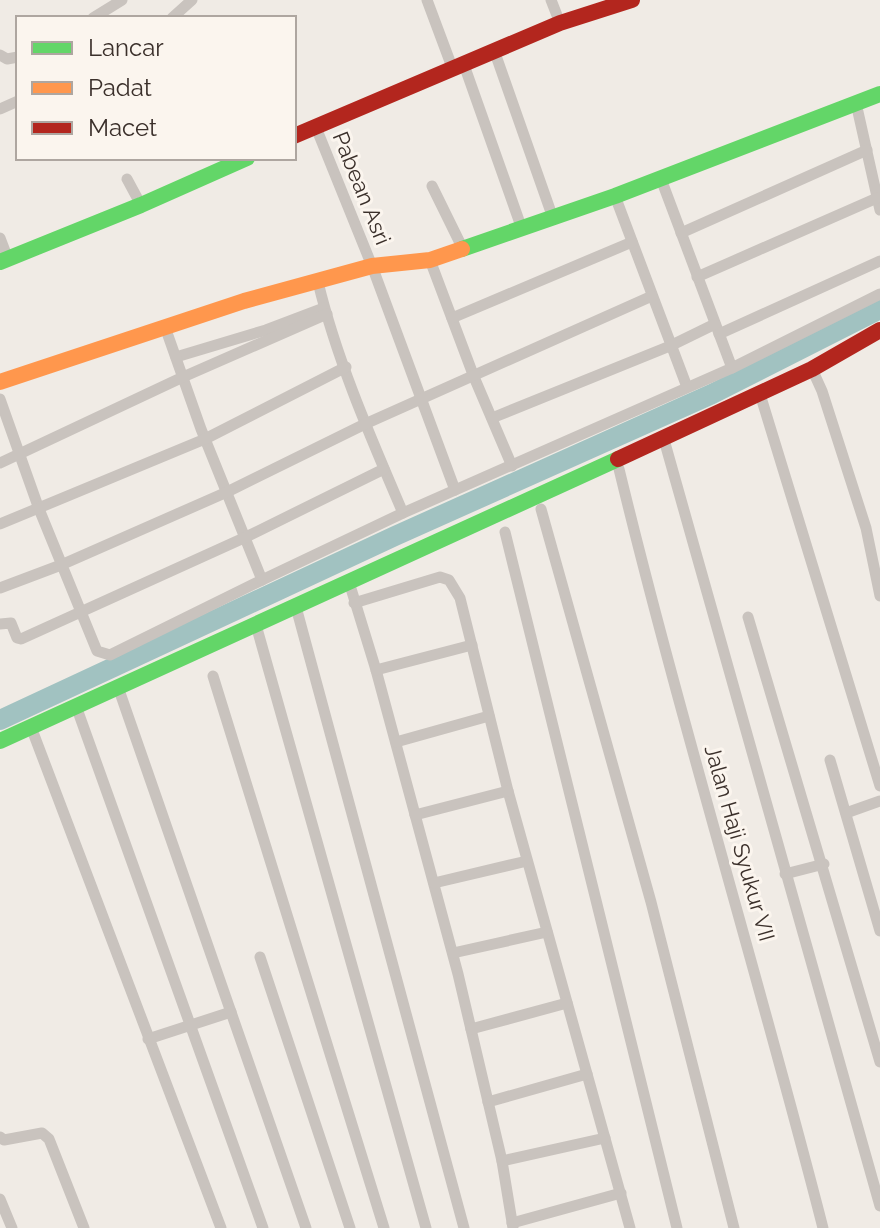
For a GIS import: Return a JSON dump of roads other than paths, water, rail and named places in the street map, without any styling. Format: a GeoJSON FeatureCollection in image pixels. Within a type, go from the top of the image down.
{"type":"FeatureCollection","features":[{"type":"Feature","properties":{"kind":"street"},"geometry":{"type":"LineString","coordinates":[[96,16],[122,0]]}},
{"type":"Feature","properties":{"kind":"street"},"geometry":{"type":"LineString","coordinates":[[174,16],[192,0]]}},
{"type":"Feature","properties":{"kind":"street"},"geometry":{"type":"LineString","coordinates":[[427,0],[458,65],[522,229]]}},
{"type":"Feature","properties":{"kind":"street"},"geometry":{"type":"LineString","coordinates":[[551,0],[560,23]]}},
{"type":"Feature","properties":{"kind":"street"},"geometry":{"type":"LineString","coordinates":[[296,135],[560,23],[632,0]]}},
{"type":"Feature","properties":{"kind":"street"},"geometry":{"type":"LineString","coordinates":[[494,50],[553,218]]}},
{"type":"Feature","properties":{"kind":"street"},"geometry":{"type":"LineString","coordinates":[[0,382],[244,301],[372,266],[430,260],[615,196],[880,94]]}},
{"type":"Feature","properties":{"kind":"street"},"geometry":{"type":"LineString","coordinates":[[697,277],[879,204],[856,103]]}},
{"type":"Feature","properties":{"kind":"street","name":"Pabean Asri"},"geometry":{"type":"LineString","coordinates":[[315,125],[372,266],[455,490]]}},
{"type":"Feature","properties":{"kind":"street"},"geometry":{"type":"LineString","coordinates":[[681,233],[867,150]]}},
{"type":"Feature","properties":{"kind":"street"},"geometry":{"type":"LineString","coordinates":[[0,238],[4,260],[242,160]]}},
{"type":"Feature","properties":{"kind":"street"},"geometry":{"type":"LineString","coordinates":[[127,179],[141,205]]}},
{"type":"Feature","properties":{"kind":"street"},"geometry":{"type":"LineString","coordinates":[[661,179],[732,368]]}},
{"type":"Feature","properties":{"kind":"street"},"geometry":{"type":"LineString","coordinates":[[432,186],[463,249]]}},
{"type":"Feature","properties":{"kind":"street"},"geometry":{"type":"LineString","coordinates":[[615,196],[687,387]]}},
{"type":"Feature","properties":{"kind":"street"},"geometry":{"type":"LineString","coordinates":[[452,318],[632,242]]}},
{"type":"Feature","properties":{"kind":"street"},"geometry":{"type":"LineString","coordinates":[[430,260],[512,466]]}},
{"type":"Feature","properties":{"kind":"street"},"geometry":{"type":"LineString","coordinates":[[492,418],[880,261]]}},
{"type":"Feature","properties":{"kind":"street"},"geometry":{"type":"LineString","coordinates":[[318,282],[365,424],[403,513]]}},
{"type":"Feature","properties":{"kind":"street"},"geometry":{"type":"LineString","coordinates":[[0,399],[2,414],[97,651],[110,655],[403,513],[732,368],[880,294]]}},
{"type":"Feature","properties":{"kind":"street"},"geometry":{"type":"LineString","coordinates":[[0,588],[61,565],[227,492],[365,424],[652,296]]}},
{"type":"Feature","properties":{"kind":"street"},"geometry":{"type":"LineString","coordinates":[[176,357],[326,311]]}},
{"type":"Feature","properties":{"kind":"street"},"geometry":{"type":"LineString","coordinates":[[0,463],[326,311]]}},
{"type":"Feature","properties":{"kind":"street"},"geometry":{"type":"LineString","coordinates":[[165,327],[205,439],[262,580]]}},
{"type":"Feature","properties":{"kind":"street"},"geometry":{"type":"LineString","coordinates":[[0,741],[760,394],[812,369],[880,330]]}},
{"type":"Feature","properties":{"kind":"street"},"geometry":{"type":"LineString","coordinates":[[0,524],[205,439],[346,367]]}},
{"type":"Feature","properties":{"kind":"street"},"geometry":{"type":"LineString","coordinates":[[812,369],[866,528],[880,596]]}},
{"type":"Feature","properties":{"kind":"street"},"geometry":{"type":"LineString","coordinates":[[760,394],[880,786]]}},
{"type":"Feature","properties":{"kind":"street"},"geometry":{"type":"LineString","coordinates":[[663,436],[880,1206]]}},
{"type":"Feature","properties":{"kind":"street"},"geometry":{"type":"LineString","coordinates":[[0,624],[11,623],[17,638],[21,639],[246,537],[384,469]]}},
{"type":"Feature","properties":{"kind":"street","name":"Jalan Haji Syukur VII"},"geometry":{"type":"LineString","coordinates":[[619,469],[823,1228]]}},
{"type":"Feature","properties":{"kind":"street"},"geometry":{"type":"LineString","coordinates":[[541,509],[651,902],[734,1228]]}},
{"type":"Feature","properties":{"kind":"street"},"geometry":{"type":"LineString","coordinates":[[505,532],[677,1228]]}},
{"type":"Feature","properties":{"kind":"street"},"geometry":{"type":"LineString","coordinates":[[354,603],[446,577],[460,598],[508,791],[630,1228]]}},
{"type":"Feature","properties":{"kind":"street"},"geometry":{"type":"LineString","coordinates":[[349,582],[453,953],[502,1161],[512,1226],[621,1193]]}},
{"type":"Feature","properties":{"kind":"street"},"geometry":{"type":"LineString","coordinates":[[296,607],[464,1228]]}},
{"type":"Feature","properties":{"kind":"street"},"geometry":{"type":"LineString","coordinates":[[748,617],[824,864],[880,1062]]}},
{"type":"Feature","properties":{"kind":"street"},"geometry":{"type":"LineString","coordinates":[[256,625],[426,1228]]}},
{"type":"Feature","properties":{"kind":"street"},"geometry":{"type":"LineString","coordinates":[[376,670],[472,645]]}},
{"type":"Feature","properties":{"kind":"street"},"geometry":{"type":"LineString","coordinates":[[213,676],[384,1228]]}},
{"type":"Feature","properties":{"kind":"street"},"geometry":{"type":"LineString","coordinates":[[118,687],[306,1228]]}},
{"type":"Feature","properties":{"kind":"street"},"geometry":{"type":"LineString","coordinates":[[76,706],[263,1228]]}},
{"type":"Feature","properties":{"kind":"street"},"geometry":{"type":"LineString","coordinates":[[396,742],[489,716]]}},
{"type":"Feature","properties":{"kind":"street"},"geometry":{"type":"LineString","coordinates":[[31,727],[221,1228]]}},
{"type":"Feature","properties":{"kind":"street"},"geometry":{"type":"LineString","coordinates":[[830,760],[880,931]]}},
{"type":"Feature","properties":{"kind":"street"},"geometry":{"type":"LineString","coordinates":[[415,815],[508,791]]}},
{"type":"Feature","properties":{"kind":"street"},"geometry":{"type":"LineString","coordinates":[[846,813],[880,801]]}},
{"type":"Feature","properties":{"kind":"street"},"geometry":{"type":"LineString","coordinates":[[434,883],[527,861]]}},
{"type":"Feature","properties":{"kind":"street"},"geometry":{"type":"LineString","coordinates":[[785,874],[824,864]]}},
{"type":"Feature","properties":{"kind":"street"},"geometry":{"type":"LineString","coordinates":[[453,953],[547,932]]}},
{"type":"Feature","properties":{"kind":"street"},"geometry":{"type":"LineString","coordinates":[[260,957],[350,1228]]}},
{"type":"Feature","properties":{"kind":"street"},"geometry":{"type":"LineString","coordinates":[[471,1029],[567,1003]]}},
{"type":"Feature","properties":{"kind":"street"},"geometry":{"type":"LineString","coordinates":[[148,1039],[231,1012]]}},
{"type":"Feature","properties":{"kind":"street"},"geometry":{"type":"LineString","coordinates":[[488,1102],[587,1074]]}},
{"type":"Feature","properties":{"kind":"street"},"geometry":{"type":"LineString","coordinates":[[0,1137],[4,1140],[42,1133],[49,1139],[84,1228]]}},
{"type":"Feature","properties":{"kind":"street"},"geometry":{"type":"LineString","coordinates":[[502,1161],[605,1138]]}},
{"type":"Feature","properties":{"kind":"street"},"geometry":{"type":"LineString","coordinates":[[0,1199],[10,1228]]}},
{"type":"Feature","properties":{"kind":"waterway"},"geometry":{"type":"LineString","coordinates":[[0,720],[395,536],[712,394],[880,309]]}}]}
